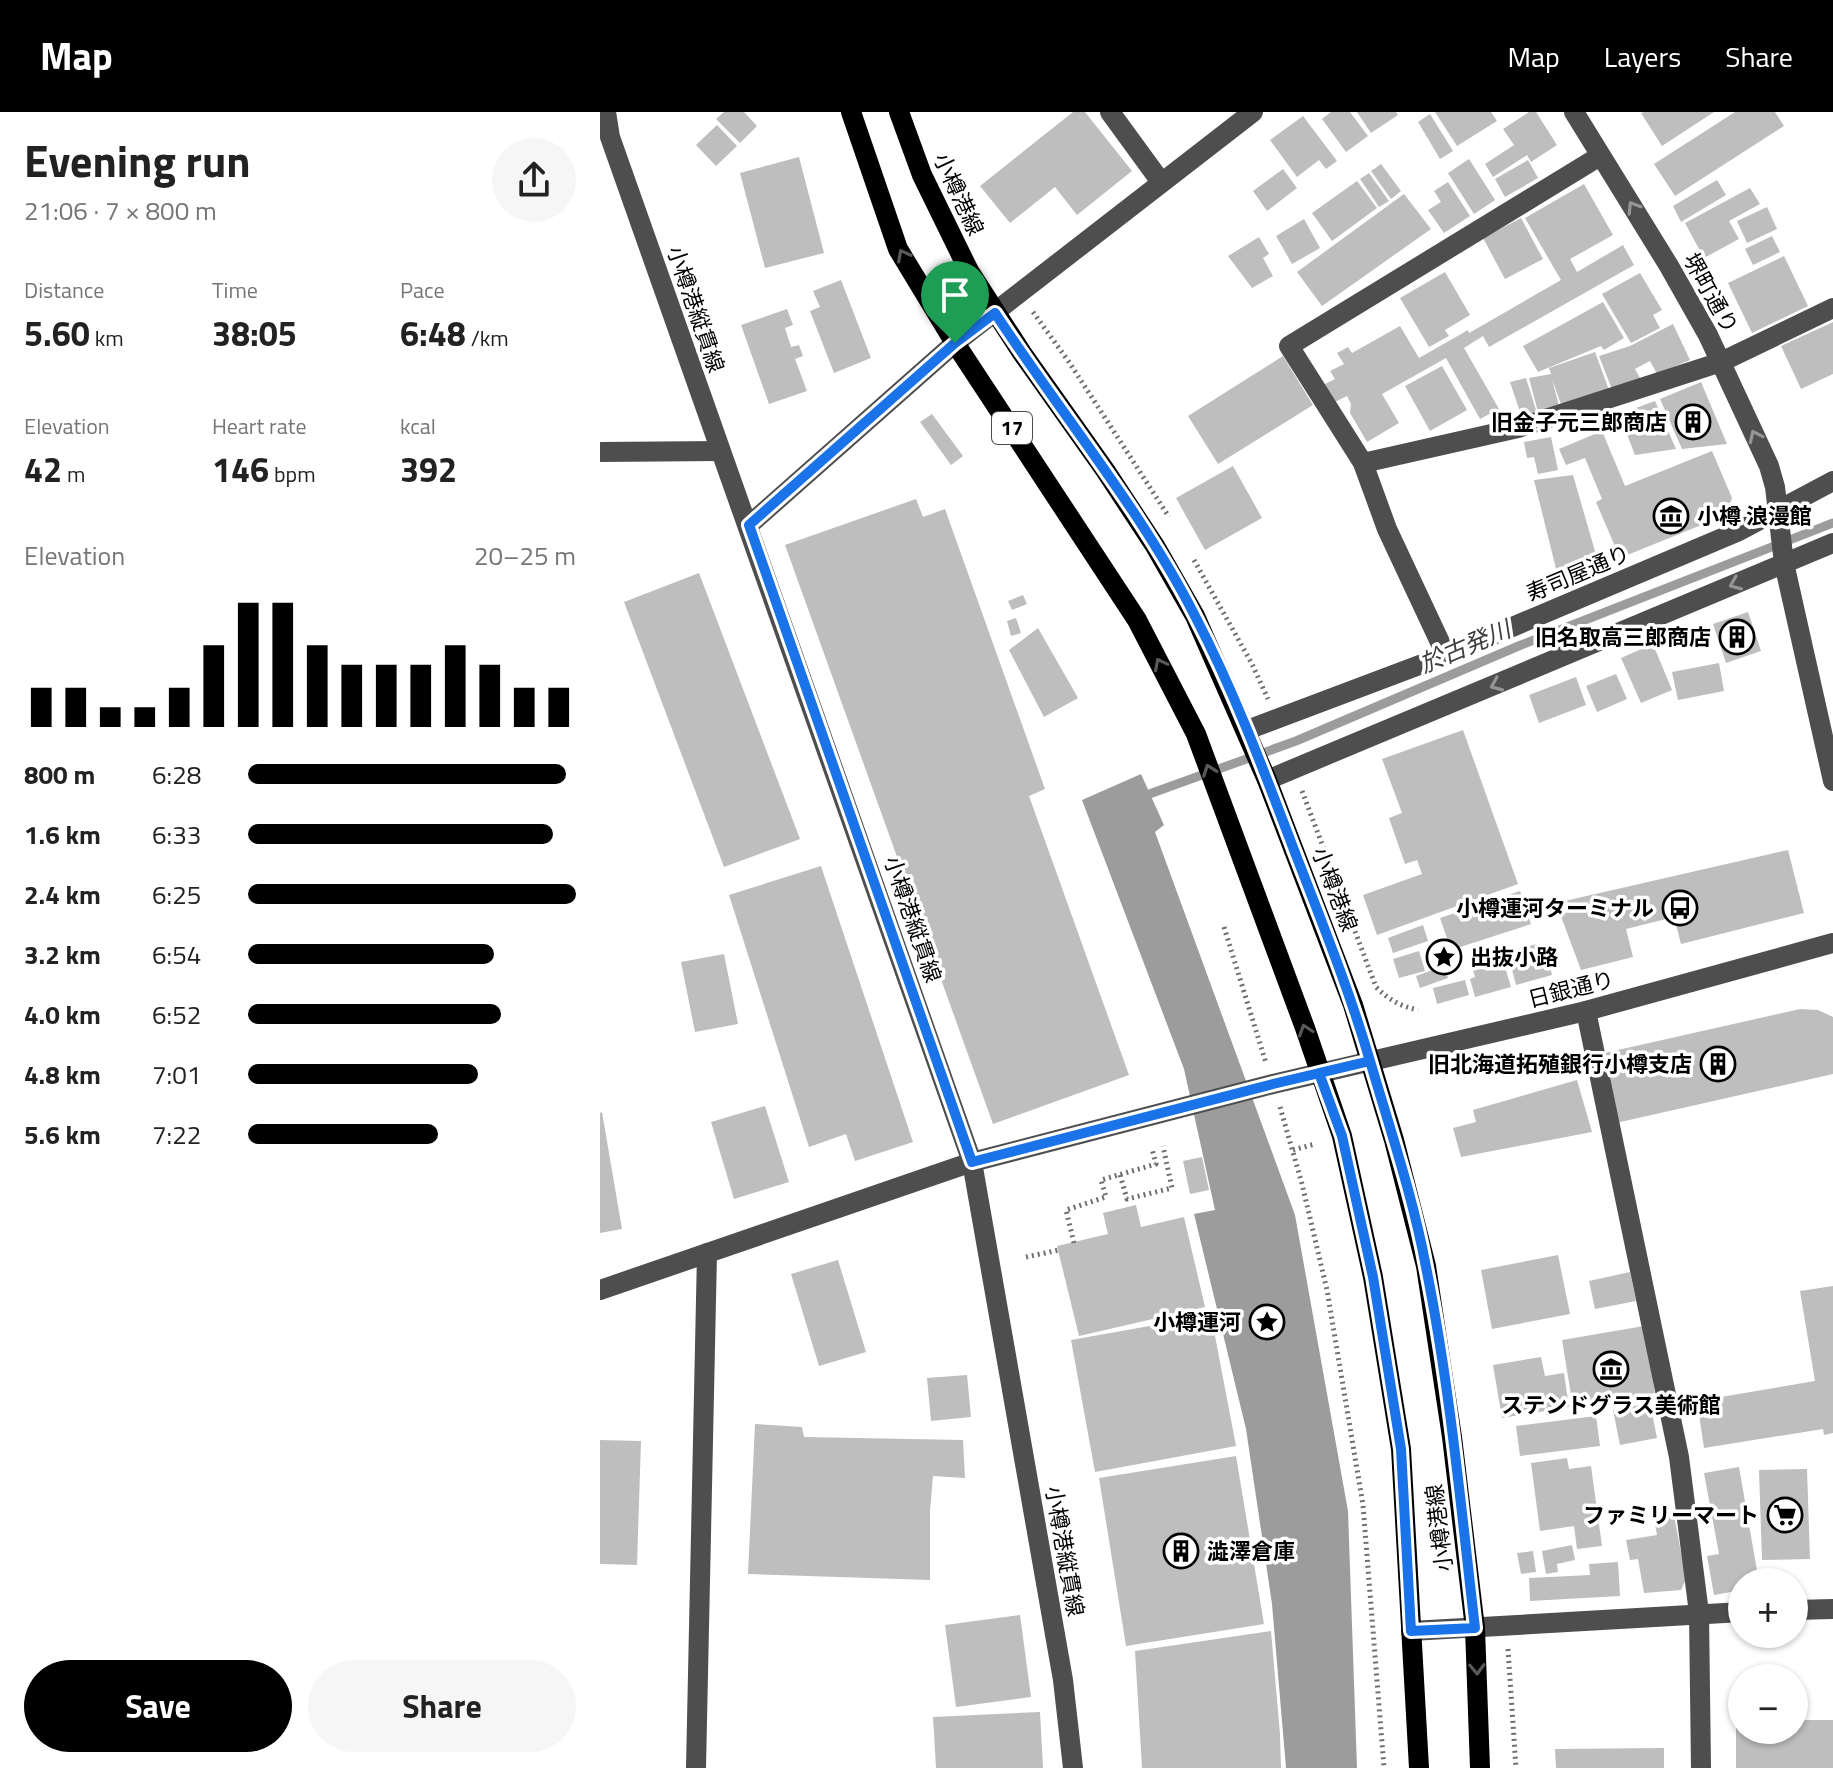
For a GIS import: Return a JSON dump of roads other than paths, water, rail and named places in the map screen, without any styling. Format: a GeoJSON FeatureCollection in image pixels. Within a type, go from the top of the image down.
{"type":"FeatureCollection","features":[{"type":"Feature","properties":{"kind":"main road","name":"小樽港線"},"geometry":{"type":"LineString","coordinates":[[851,112],[898,249],[955,343],[1137,620],[1196,734],[1342,1136],[1373,1277],[1401,1449],[1419,1768]]}},
{"type":"Feature","properties":{"kind":"main road","name":"小樽港線"},"geometry":{"type":"LineString","coordinates":[[899,112],[928,188],[969,271],[1155,546],[1195,616],[1247,730],[1353,1005],[1394,1140],[1426,1266],[1452,1437],[1475,1628],[1480,1768]]}},
{"type":"Feature","properties":{"kind":"street","name":"小樽港縦貫線"},"geometry":{"type":"LineString","coordinates":[[606,112],[610,137],[972,1162],[1063,1680],[1073,1768]]}},
{"type":"Feature","properties":{"kind":"street"},"geometry":{"type":"LineString","coordinates":[[1110,112],[1161,182]]}},
{"type":"Feature","properties":{"kind":"street"},"geometry":{"type":"LineString","coordinates":[[749,525],[955,343],[1253,112]]}},
{"type":"Feature","properties":{"kind":"street","name":"堺町通り"},"geometry":{"type":"LineString","coordinates":[[1574,112],[1669,266],[1721,362],[1769,466],[1784,563],[1833,781]]}},
{"type":"Feature","properties":{"kind":"street"},"geometry":{"type":"LineString","coordinates":[[1446,655],[1387,529],[1363,463],[1289,346],[1600,156]]}},
{"type":"Feature","properties":{"kind":"street"},"geometry":{"type":"LineString","coordinates":[[1363,463],[1518,428],[1721,362],[1833,308]]}},
{"type":"Feature","properties":{"kind":"street"},"geometry":{"type":"LineString","coordinates":[[600,452],[720,451]]}},
{"type":"Feature","properties":{"kind":"street","name":"寿司屋通り"},"geometry":{"type":"LineString","coordinates":[[1247,730],[1446,655],[1739,531],[1833,481]]}},
{"type":"Feature","properties":{"kind":"street"},"geometry":{"type":"LineString","coordinates":[[1267,780],[1833,543]]}},
{"type":"Feature","properties":{"kind":"street","name":"日銀通り"},"geometry":{"type":"LineString","coordinates":[[600,1290],[972,1162],[1319,1073],[1586,1011],[1833,943]]}},
{"type":"Feature","properties":{"kind":"street"},"geometry":{"type":"LineString","coordinates":[[1586,1011],[1679,1457],[1699,1613],[1701,1768]]}},
{"type":"Feature","properties":{"kind":"street"},"geometry":{"type":"LineString","coordinates":[[696,1768],[707,1253]]}},
{"type":"Feature","properties":{"kind":"street"},"geometry":{"type":"LineString","coordinates":[[1808,1610],[1833,1609]]}},
{"type":"Feature","properties":{"kind":"street"},"geometry":{"type":"LineString","coordinates":[[1411,1631],[1728,1612]]}},
{"type":"Feature","properties":{"kind":"waterway","name":"於古発川"},"geometry":{"type":"LineString","coordinates":[[1141,797],[1296,741],[1521,645],[1833,523]]}},
{"type":"Feature","properties":{"kind":"place","name":"旧金子元三郎商店"},"geometry":{"type":"Point","coordinates":[1693,422]}},
{"type":"Feature","properties":{"kind":"place","name":"小樽 浪漫館"},"geometry":{"type":"Point","coordinates":[1671,516]}},
{"type":"Feature","properties":{"kind":"place","name":"旧名取高三郎商店"},"geometry":{"type":"Point","coordinates":[1737,637]}},
{"type":"Feature","properties":{"kind":"place","name":"小樽運河ターミナル"},"geometry":{"type":"Point","coordinates":[1680,908]}},
{"type":"Feature","properties":{"kind":"place","name":"出抜小路"},"geometry":{"type":"Point","coordinates":[1444,957]}},
{"type":"Feature","properties":{"kind":"place","name":"旧北海道拓殖銀行小樽支店"},"geometry":{"type":"Point","coordinates":[1718,1064]}},
{"type":"Feature","properties":{"kind":"place","name":"小樽運河"},"geometry":{"type":"Point","coordinates":[1267,1322]}},
{"type":"Feature","properties":{"kind":"place","name":"ステンドグラス美術館"},"geometry":{"type":"Point","coordinates":[1611,1369]}},
{"type":"Feature","properties":{"kind":"place","name":"ファミリーマート"},"geometry":{"type":"Point","coordinates":[1785,1515]}},
{"type":"Feature","properties":{"kind":"place","name":"澁澤倉庫"},"geometry":{"type":"Point","coordinates":[1181,1551]}}]}
